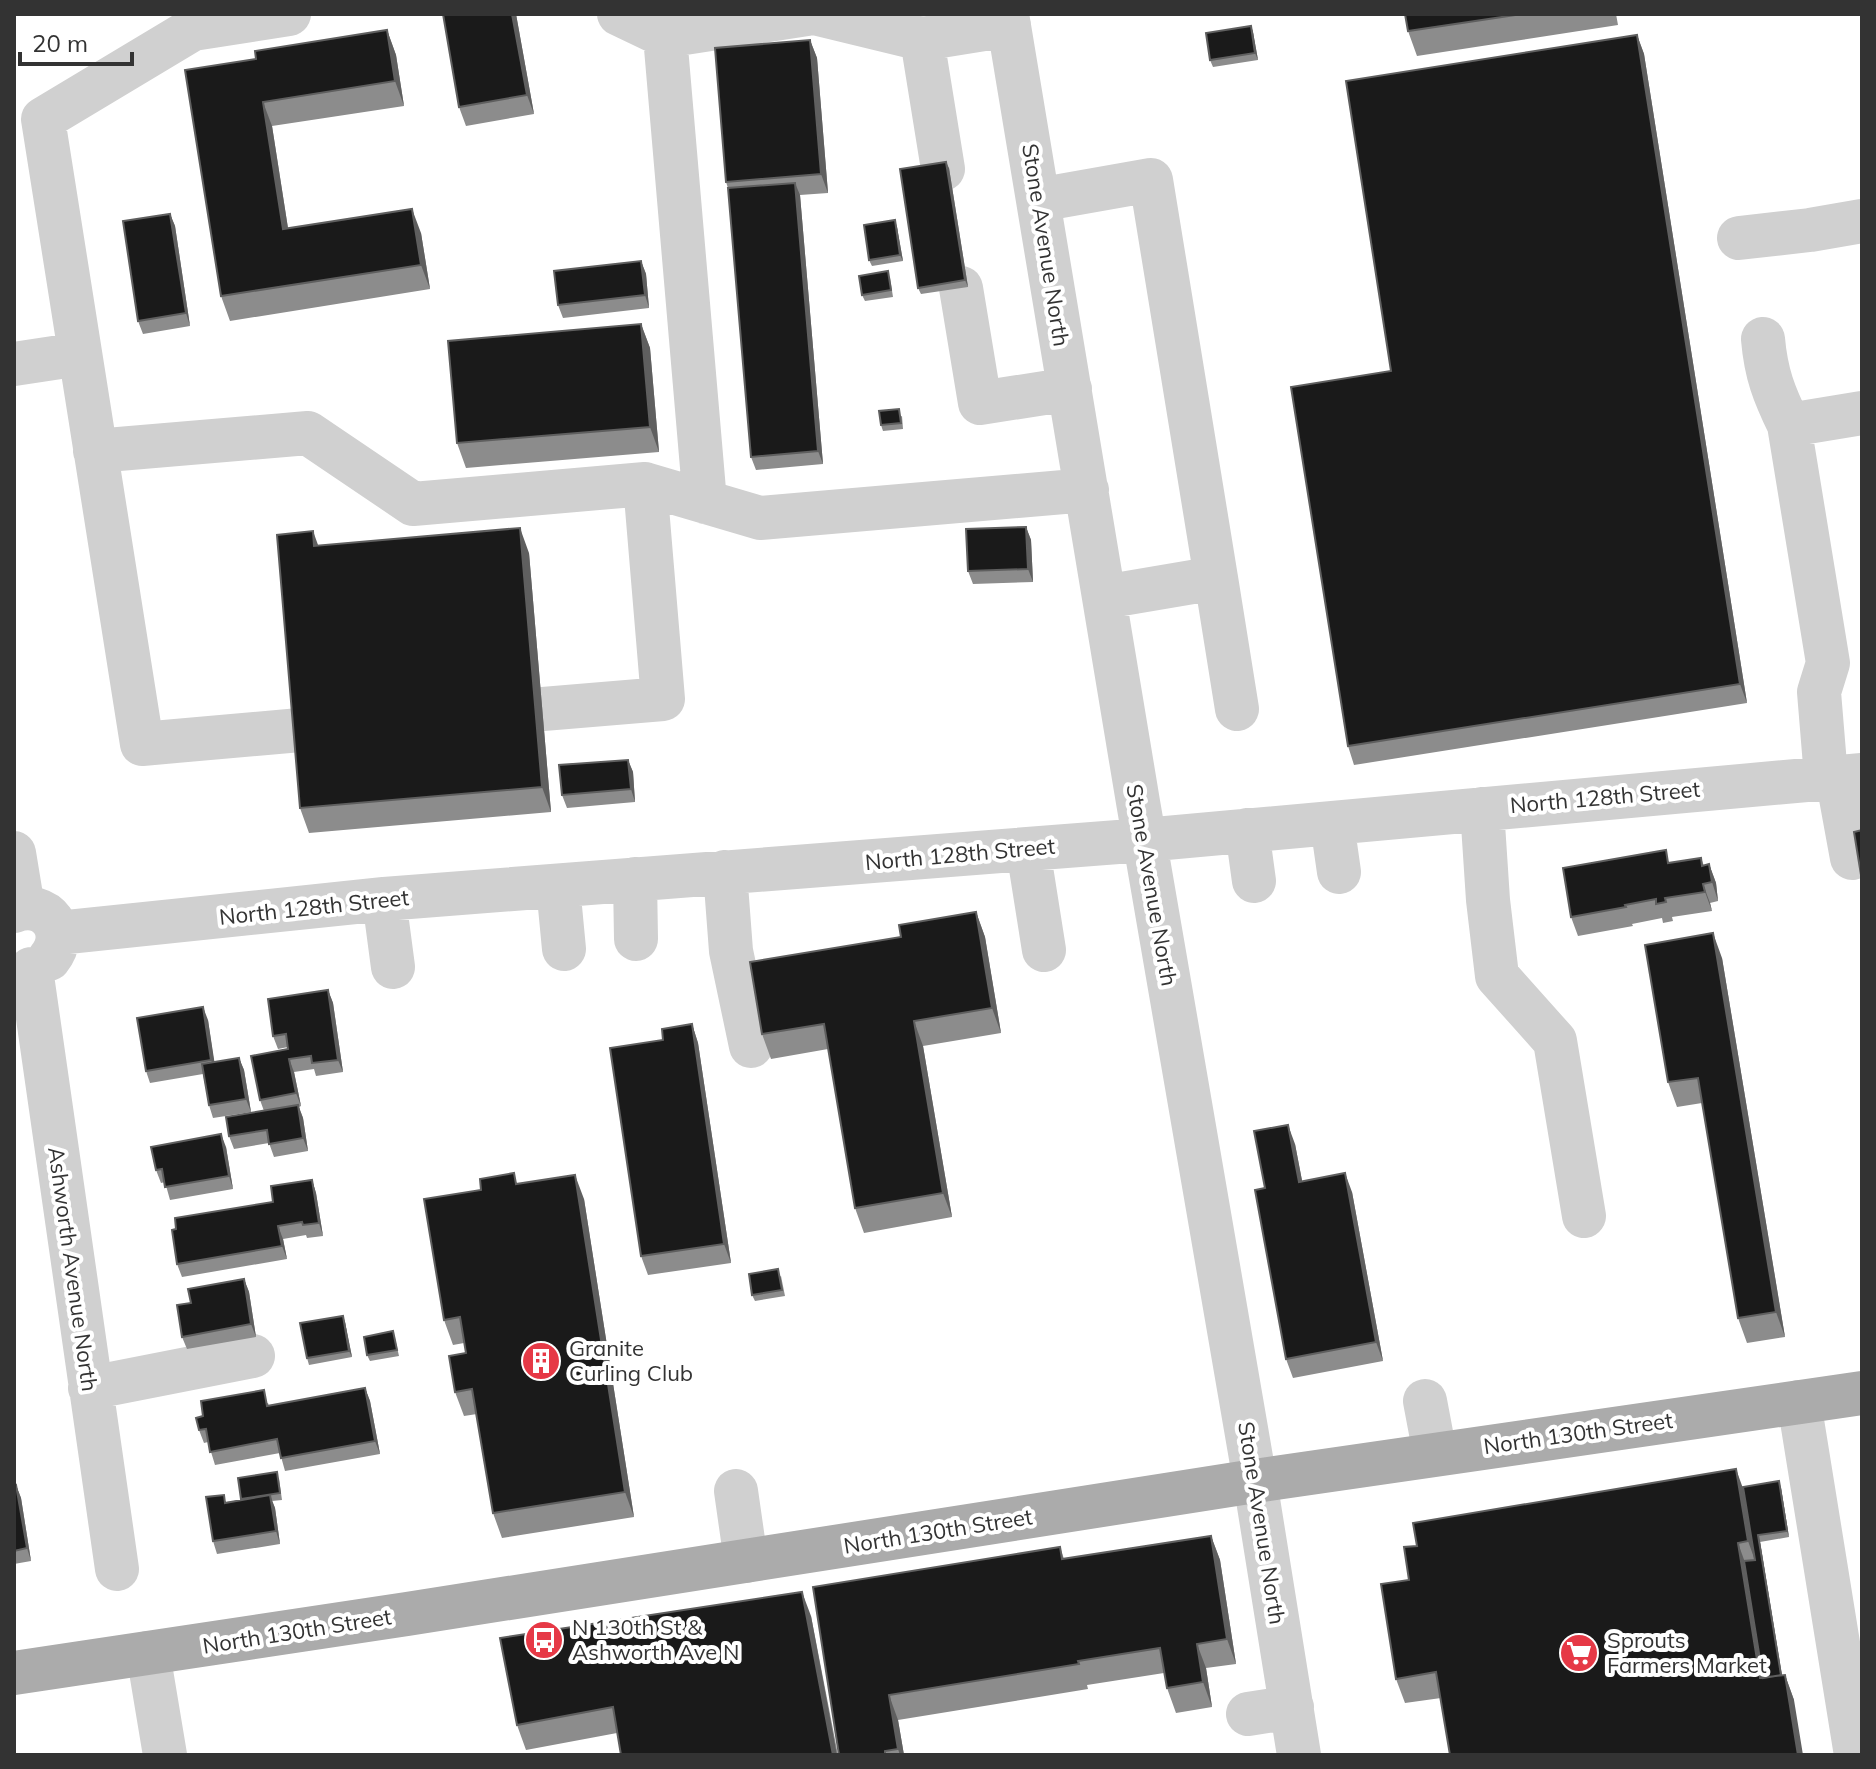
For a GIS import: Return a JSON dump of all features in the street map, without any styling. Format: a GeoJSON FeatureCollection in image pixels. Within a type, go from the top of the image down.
{"type":"FeatureCollection","features":[{"type":"Feature","properties":{"kind":"main road","name":"North 130th Street"},"geometry":{"type":"LineString","coordinates":[[14,1673],[1255,1481],[1862,1393]]}},
{"type":"Feature","properties":{"kind":"street"},"geometry":{"type":"LineString","coordinates":[[289,14],[224,19],[193,29],[43,119],[142,744],[300,730]]}},
{"type":"Feature","properties":{"kind":"street"},"geometry":{"type":"LineString","coordinates":[[619,14],[665,36],[807,14]]}},
{"type":"Feature","properties":{"kind":"street"},"geometry":{"type":"LineString","coordinates":[[819,14],[922,39],[1008,20]]}},
{"type":"Feature","properties":{"kind":"street","name":"Stone Avenue North"},"geometry":{"type":"LineString","coordinates":[[1008,20],[1299,1755]]}},
{"type":"Feature","properties":{"kind":"street"},"geometry":{"type":"LineString","coordinates":[[665,36],[705,502]]}},
{"type":"Feature","properties":{"kind":"street"},"geometry":{"type":"LineString","coordinates":[[922,39],[943,169]]}},
{"type":"Feature","properties":{"kind":"street"},"geometry":{"type":"LineString","coordinates":[[1038,200],[1151,180],[1237,709]]}},
{"type":"Feature","properties":{"kind":"street"},"geometry":{"type":"LineString","coordinates":[[1739,238],[1862,221]]}},
{"type":"Feature","properties":{"kind":"street"},"geometry":{"type":"LineString","coordinates":[[961,288],[980,403],[1070,389]]}},
{"type":"Feature","properties":{"kind":"street"},"geometry":{"type":"LineString","coordinates":[[1763,339],[1774,392],[1789,425],[1845,660],[1819,692],[1842,776],[1852,858]]}},
{"type":"Feature","properties":{"kind":"street"},"geometry":{"type":"LineString","coordinates":[[14,364],[80,354]]}},
{"type":"Feature","properties":{"kind":"street"},"geometry":{"type":"LineString","coordinates":[[1789,425],[1862,413]]}},
{"type":"Feature","properties":{"kind":"street"},"geometry":{"type":"LineString","coordinates":[[95,451],[308,433],[413,504],[645,484],[760,518],[1087,490]]}},
{"type":"Feature","properties":{"kind":"street"},"geometry":{"type":"LineString","coordinates":[[543,709],[663,699],[645,484]]}},
{"type":"Feature","properties":{"kind":"street"},"geometry":{"type":"LineString","coordinates":[[1104,597],[1216,578]]}},
{"type":"Feature","properties":{"kind":"street","name":"North 128th Street"},"geometry":{"type":"LineString","coordinates":[[58,933],[384,899],[1144,840],[1842,776]]}},
{"type":"Feature","properties":{"kind":"street"},"geometry":{"type":"LineString","coordinates":[[1482,809],[1497,976],[1555,1041],[1584,1216]]}},
{"type":"Feature","properties":{"kind":"street"},"geometry":{"type":"LineString","coordinates":[[1332,823],[1339,872]]}},
{"type":"Feature","properties":{"kind":"street"},"geometry":{"type":"LineString","coordinates":[[1247,830],[1254,881]]}},
{"type":"Feature","properties":{"kind":"street"},"geometry":{"type":"LineString","coordinates":[[1028,849],[1044,950]]}},
{"type":"Feature","properties":{"kind":"street"},"geometry":{"type":"LineString","coordinates":[[14,853],[19,910],[41,911],[49,917],[58,933],[58,944],[49,960],[40,966],[22,967]]}},
{"type":"Feature","properties":{"kind":"street"},"geometry":{"type":"LineString","coordinates":[[725,872],[731,951],[751,1046]]}},
{"type":"Feature","properties":{"kind":"street"},"geometry":{"type":"LineString","coordinates":[[635,879],[636,939]]}},
{"type":"Feature","properties":{"kind":"street"},"geometry":{"type":"LineString","coordinates":[[558,886],[564,949]]}},
{"type":"Feature","properties":{"kind":"street"},"geometry":{"type":"LineString","coordinates":[[384,899],[393,967]]}},
{"type":"Feature","properties":{"kind":"street","name":"Ashworth Avenue North"},"geometry":{"type":"LineString","coordinates":[[22,967],[117,1569]]}},
{"type":"Feature","properties":{"kind":"street"},"geometry":{"type":"LineString","coordinates":[[90,1388],[253,1356]]}},
{"type":"Feature","properties":{"kind":"street"},"geometry":{"type":"LineString","coordinates":[[1425,1401],[1435,1454]]}},
{"type":"Feature","properties":{"kind":"street"},"geometry":{"type":"LineString","coordinates":[[1799,1402],[1856,1755]]}},
{"type":"Feature","properties":{"kind":"street"},"geometry":{"type":"LineString","coordinates":[[736,1491],[746,1561]]}},
{"type":"Feature","properties":{"kind":"street"},"geometry":{"type":"LineString","coordinates":[[148,1653],[165,1755]]}},
{"type":"Feature","properties":{"kind":"street"},"geometry":{"type":"LineString","coordinates":[[1248,1714],[1292,1707]]}},
{"type":"Feature","properties":{"kind":"building"},"geometry":{"type":"Polygon","coordinates":[[[443,14],[512,14],[527,95],[459,107],[443,14]]]}},
{"type":"Feature","properties":{"kind":"building"},"geometry":{"type":"Polygon","coordinates":[[[1405,14],[1522,14],[1408,31],[1405,14]]]}},
{"type":"Feature","properties":{"kind":"building"},"geometry":{"type":"Polygon","coordinates":[[[1251,26],[1255,53],[1210,60],[1206,33],[1251,26]]]}},
{"type":"Feature","properties":{"kind":"building"},"geometry":{"type":"Polygon","coordinates":[[[387,30],[395,81],[263,102],[283,229],[412,209],[421,265],[221,296],[185,70],[256,59],[255,51],[387,30]]]}},
{"type":"Feature","properties":{"kind":"building"},"geometry":{"type":"Polygon","coordinates":[[[1637,35],[1740,684],[1348,746],[1291,387],[1391,371],[1346,81],[1637,35]]]}},
{"type":"Feature","properties":{"kind":"building"},"geometry":{"type":"Polygon","coordinates":[[[810,40],[821,174],[726,182],[715,48],[810,40]]]}},
{"type":"Feature","properties":{"kind":"building"},"geometry":{"type":"Polygon","coordinates":[[[946,162],[965,280],[918,288],[900,169],[946,162]]]}},
{"type":"Feature","properties":{"kind":"building"},"geometry":{"type":"Polygon","coordinates":[[[795,183],[818,451],[751,457],[728,188],[795,183]]]}},
{"type":"Feature","properties":{"kind":"building"},"geometry":{"type":"Polygon","coordinates":[[[170,214],[186,313],[138,321],[123,221],[170,214]]]}},
{"type":"Feature","properties":{"kind":"building"},"geometry":{"type":"Polygon","coordinates":[[[895,220],[900,255],[869,260],[864,225],[895,220]]]}},
{"type":"Feature","properties":{"kind":"building"},"geometry":{"type":"Polygon","coordinates":[[[641,261],[645,295],[558,305],[554,271],[641,261]]]}},
{"type":"Feature","properties":{"kind":"building"},"geometry":{"type":"Polygon","coordinates":[[[888,271],[891,290],[862,295],[859,276],[888,271]]]}},
{"type":"Feature","properties":{"kind":"building"},"geometry":{"type":"Polygon","coordinates":[[[641,324],[650,427],[457,443],[448,341],[641,324]]]}},
{"type":"Feature","properties":{"kind":"building"},"geometry":{"type":"Polygon","coordinates":[[[899,409],[901,423],[881,425],[879,411],[899,409]]]}},
{"type":"Feature","properties":{"kind":"building"},"geometry":{"type":"Polygon","coordinates":[[[1026,527],[1028,569],[968,571],[966,529],[1026,527]]]}},
{"type":"Feature","properties":{"kind":"building"},"geometry":{"type":"Polygon","coordinates":[[[520,528],[542,787],[300,808],[277,535],[313,531],[314,546],[520,528]]]}},
{"type":"Feature","properties":{"kind":"building"},"geometry":{"type":"Polygon","coordinates":[[[628,760],[631,789],[562,795],[559,765],[628,760]]]}},
{"type":"Feature","properties":{"kind":"building"},"geometry":{"type":"Polygon","coordinates":[[[1862,830],[1862,881],[1854,832],[1862,830]]]}},
{"type":"Feature","properties":{"kind":"building"},"geometry":{"type":"Polygon","coordinates":[[[1666,850],[1668,863],[1701,858],[1702,866],[1709,864],[1712,882],[1703,884],[1705,892],[1665,898],[1666,902],[1656,904],[1656,899],[1571,917],[1563,868],[1666,850]]]}},
{"type":"Feature","properties":{"kind":"building"},"geometry":{"type":"Polygon","coordinates":[[[976,912],[992,1008],[914,1021],[943,1193],[855,1208],[824,1024],[762,1034],[750,962],[901,937],[899,925],[976,912]]]}},
{"type":"Feature","properties":{"kind":"building"},"geometry":{"type":"Polygon","coordinates":[[[1713,933],[1776,1312],[1738,1318],[1698,1078],[1668,1082],[1645,945],[1713,933]]]}},
{"type":"Feature","properties":{"kind":"building"},"geometry":{"type":"Polygon","coordinates":[[[328,990],[338,1060],[312,1063],[311,1056],[289,1059],[296,1093],[260,1100],[251,1056],[288,1049],[286,1034],[273,1036],[268,999],[328,990]]]}},
{"type":"Feature","properties":{"kind":"building"},"geometry":{"type":"Polygon","coordinates":[[[203,1007],[211,1060],[146,1071],[137,1018],[203,1007]]]}},
{"type":"Feature","properties":{"kind":"building"},"geometry":{"type":"Polygon","coordinates":[[[692,1024],[724,1244],[641,1256],[610,1048],[663,1040],[662,1029],[692,1024]]]}},
{"type":"Feature","properties":{"kind":"building"},"geometry":{"type":"Polygon","coordinates":[[[239,1058],[246,1099],[209,1105],[202,1064],[239,1058]]]}},
{"type":"Feature","properties":{"kind":"building"},"geometry":{"type":"Polygon","coordinates":[[[298,1105],[303,1138],[269,1144],[267,1130],[229,1136],[226,1117],[298,1105]]]}},
{"type":"Feature","properties":{"kind":"building"},"geometry":{"type":"Polygon","coordinates":[[[1288,1125],[1299,1182],[1345,1173],[1376,1342],[1286,1359],[1255,1190],[1265,1188],[1254,1131],[1288,1125]]]}},
{"type":"Feature","properties":{"kind":"building"},"geometry":{"type":"Polygon","coordinates":[[[221,1134],[229,1176],[165,1187],[162,1169],[156,1170],[151,1147],[221,1134]]]}},
{"type":"Feature","properties":{"kind":"building","name":"Granite Curling Club"},"geometry":{"type":"Polygon","coordinates":[[[514,1173],[516,1184],[575,1175],[625,1492],[493,1513],[472,1389],[455,1392],[449,1356],[466,1353],[460,1317],[444,1320],[424,1199],[481,1190],[480,1179],[514,1173]]]}},
{"type":"Feature","properties":{"kind":"building"},"geometry":{"type":"Polygon","coordinates":[[[312,1180],[319,1223],[278,1226],[282,1246],[177,1264],[172,1230],[176,1229],[175,1218],[273,1202],[271,1186],[312,1180]]]}},
{"type":"Feature","properties":{"kind":"building"},"geometry":{"type":"Polygon","coordinates":[[[778,1269],[782,1290],[752,1295],[749,1274],[778,1269]]]}},
{"type":"Feature","properties":{"kind":"building"},"geometry":{"type":"Polygon","coordinates":[[[244,1279],[251,1324],[182,1337],[177,1305],[191,1303],[188,1289],[244,1279]]]}},
{"type":"Feature","properties":{"kind":"building"},"geometry":{"type":"Polygon","coordinates":[[[343,1316],[349,1351],[307,1358],[300,1323],[343,1316]]]}},
{"type":"Feature","properties":{"kind":"building"},"geometry":{"type":"Polygon","coordinates":[[[393,1331],[397,1350],[367,1355],[364,1337],[393,1331]]]}},
{"type":"Feature","properties":{"kind":"building"},"geometry":{"type":"Polygon","coordinates":[[[365,1388],[375,1441],[281,1458],[277,1439],[210,1452],[206,1429],[199,1430],[196,1418],[203,1416],[201,1401],[264,1390],[267,1406],[365,1388]]]}},
{"type":"Feature","properties":{"kind":"building","name":"Sprouts Farmers Market"},"geometry":{"type":"Polygon","coordinates":[[[1736,1469],[1748,1541],[1738,1543],[1760,1678],[1785,1675],[1798,1755],[1450,1755],[1436,1672],[1396,1679],[1381,1584],[1409,1580],[1404,1547],[1417,1546],[1413,1523],[1736,1469]]]}},
{"type":"Feature","properties":{"kind":"building"},"geometry":{"type":"Polygon","coordinates":[[[277,1472],[280,1493],[241,1499],[238,1478],[277,1472]]]}},
{"type":"Feature","properties":{"kind":"building"},"geometry":{"type":"Polygon","coordinates":[[[1779,1481],[1787,1531],[1758,1535],[1781,1675],[1763,1678],[1744,1561],[1755,1560],[1743,1487],[1779,1481]]]}},
{"type":"Feature","properties":{"kind":"building"},"geometry":{"type":"Polygon","coordinates":[[[14,1486],[27,1548],[14,1551],[14,1486]]]}},
{"type":"Feature","properties":{"kind":"building"},"geometry":{"type":"Polygon","coordinates":[[[224,1495],[225,1503],[270,1495],[276,1531],[213,1541],[206,1497],[224,1495]]]}},
{"type":"Feature","properties":{"kind":"building"},"geometry":{"type":"Polygon","coordinates":[[[1211,1536],[1227,1639],[1197,1644],[1203,1682],[1167,1688],[1160,1648],[889,1695],[898,1749],[885,1751],[885,1755],[839,1755],[813,1587],[1060,1547],[1062,1559],[1211,1536]]]}},
{"type":"Feature","properties":{"kind":"building"},"geometry":{"type":"Polygon","coordinates":[[[802,1592],[833,1755],[621,1755],[613,1707],[517,1725],[500,1638],[802,1592]]]}},
{"type":"Feature","properties":{"kind":"place","name":"Granite Curling Club"},"geometry":{"type":"Point","coordinates":[541,1361]}},
{"type":"Feature","properties":{"kind":"place","name":"N 130th St & Ashworth Ave N"},"geometry":{"type":"Point","coordinates":[544,1640]}},
{"type":"Feature","properties":{"kind":"place","name":"Sprouts Farmers Market"},"geometry":{"type":"Point","coordinates":[1579,1653]}}]}
